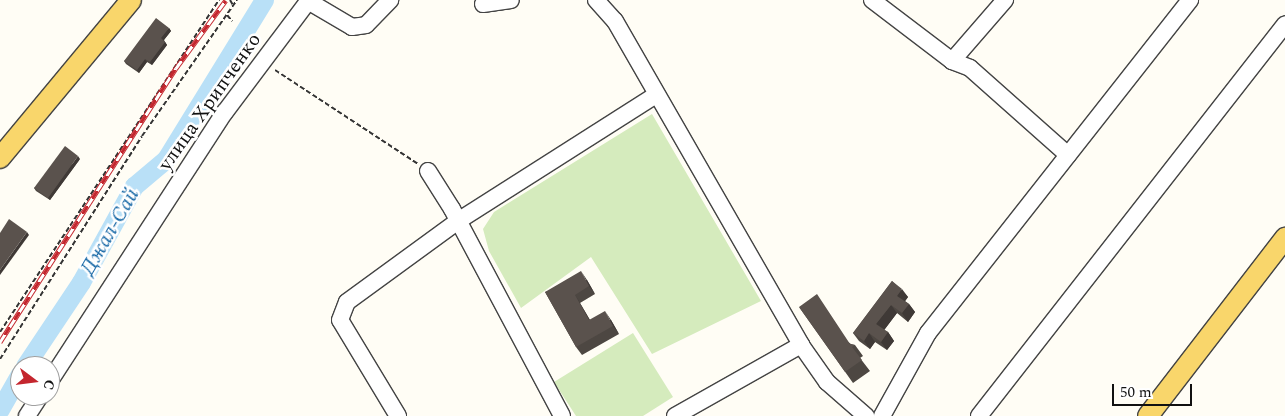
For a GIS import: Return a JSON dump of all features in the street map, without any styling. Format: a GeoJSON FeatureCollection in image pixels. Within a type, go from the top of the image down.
{"type":"FeatureCollection","features":[{"type":"Feature","properties":{"kind":"main road"},"geometry":{"type":"LineString","coordinates":[[0,158],[131,0]]}},
{"type":"Feature","properties":{"kind":"main road"},"geometry":{"type":"LineString","coordinates":[[1148,416],[1285,238]]}},
{"type":"Feature","properties":{"kind":"street"},"geometry":{"type":"LineString","coordinates":[[309,1],[352,27],[366,25],[390,0]]}},
{"type":"Feature","properties":{"kind":"street"},"geometry":{"type":"LineString","coordinates":[[483,4],[511,0]]}},
{"type":"Feature","properties":{"kind":"street"},"geometry":{"type":"LineString","coordinates":[[872,0],[952,61],[970,68],[1068,155]]}},
{"type":"Feature","properties":{"kind":"street"},"geometry":{"type":"LineString","coordinates":[[952,61],[1005,0]]}},
{"type":"Feature","properties":{"kind":"street"},"geometry":{"type":"LineString","coordinates":[[882,416],[928,332],[1190,0]]}},
{"type":"Feature","properties":{"kind":"street","name":"улица Хрипченко"},"geometry":{"type":"LineString","coordinates":[[60,366],[225,112],[270,66],[309,1]]}},
{"type":"Feature","properties":{"kind":"street"},"geometry":{"type":"LineString","coordinates":[[598,1],[615,21],[801,345],[827,382],[866,416]]}},
{"type":"Feature","properties":{"kind":"street"},"geometry":{"type":"LineString","coordinates":[[980,416],[1285,26]]}},
{"type":"Feature","properties":{"kind":"street"},"geometry":{"type":"LineString","coordinates":[[398,416],[340,320],[341,310],[355,294],[458,221],[656,95]]}},
{"type":"Feature","properties":{"kind":"street"},"geometry":{"type":"LineString","coordinates":[[428,170],[458,221],[562,416]]}},
{"type":"Feature","properties":{"kind":"street"},"geometry":{"type":"LineString","coordinates":[[675,416],[801,345]]}},
{"type":"Feature","properties":{"kind":"path"},"geometry":{"type":"LineString","coordinates":[[0,332],[219,0]]}},
{"type":"Feature","properties":{"kind":"path"},"geometry":{"type":"LineString","coordinates":[[230,0],[233,5]]}},
{"type":"Feature","properties":{"kind":"path"},"geometry":{"type":"LineString","coordinates":[[0,359],[142,136],[237,0]]}},
{"type":"Feature","properties":{"kind":"path"},"geometry":{"type":"LineString","coordinates":[[226,15],[232,21]]}},
{"type":"Feature","properties":{"kind":"path"},"geometry":{"type":"LineString","coordinates":[[270,66],[428,170]]}},
{"type":"Feature","properties":{"kind":"green space"},"geometry":{"type":"Polygon","coordinates":[[[652,114],[761,301],[652,354],[591,257],[521,308],[489,251],[483,229],[494,212],[652,114]]]}},
{"type":"Feature","properties":{"kind":"green space"},"geometry":{"type":"Polygon","coordinates":[[[633,333],[673,397],[643,416],[576,416],[554,382],[633,333]]]}},
{"type":"Feature","properties":{"kind":"building"},"geometry":{"type":"Polygon","coordinates":[[[156,18],[169,28],[161,38],[165,42],[150,62],[145,59],[137,70],[124,61],[156,18]]]}},
{"type":"Feature","properties":{"kind":"building"},"geometry":{"type":"Polygon","coordinates":[[[65,146],[78,156],[48,198],[34,188],[65,146]]]}},
{"type":"Feature","properties":{"kind":"building"},"geometry":{"type":"Polygon","coordinates":[[[9,219],[27,232],[0,270],[0,233],[9,219]]]}},
{"type":"Feature","properties":{"kind":"building"},"geometry":{"type":"Polygon","coordinates":[[[581,271],[589,286],[575,295],[589,320],[605,311],[613,326],[576,347],[545,292],[581,271]]]}},
{"type":"Feature","properties":{"kind":"building"},"geometry":{"type":"Polygon","coordinates":[[[892,281],[902,289],[897,296],[909,304],[902,313],[891,305],[876,324],[888,332],[881,342],[869,333],[864,341],[853,333],[892,281]]]}},
{"type":"Feature","properties":{"kind":"building"},"geometry":{"type":"Polygon","coordinates":[[[817,294],[850,344],[855,345],[852,347],[862,360],[845,372],[799,307],[817,294]]]}},
{"type":"Feature","properties":{"kind":"waterway","name":"Джал-Сай"},"geometry":{"type":"LineString","coordinates":[[32,356],[81,282],[134,186],[166,159],[264,0]]}},
{"type":"Feature","properties":{"kind":"waterway","name":"Джал-Сай"},"geometry":{"type":"LineString","coordinates":[[0,409],[10,392]]}},
{"type":"Feature","properties":{"kind":"railway"},"geometry":{"type":"LineString","coordinates":[[0,342],[176,68],[226,0]]}}]}
